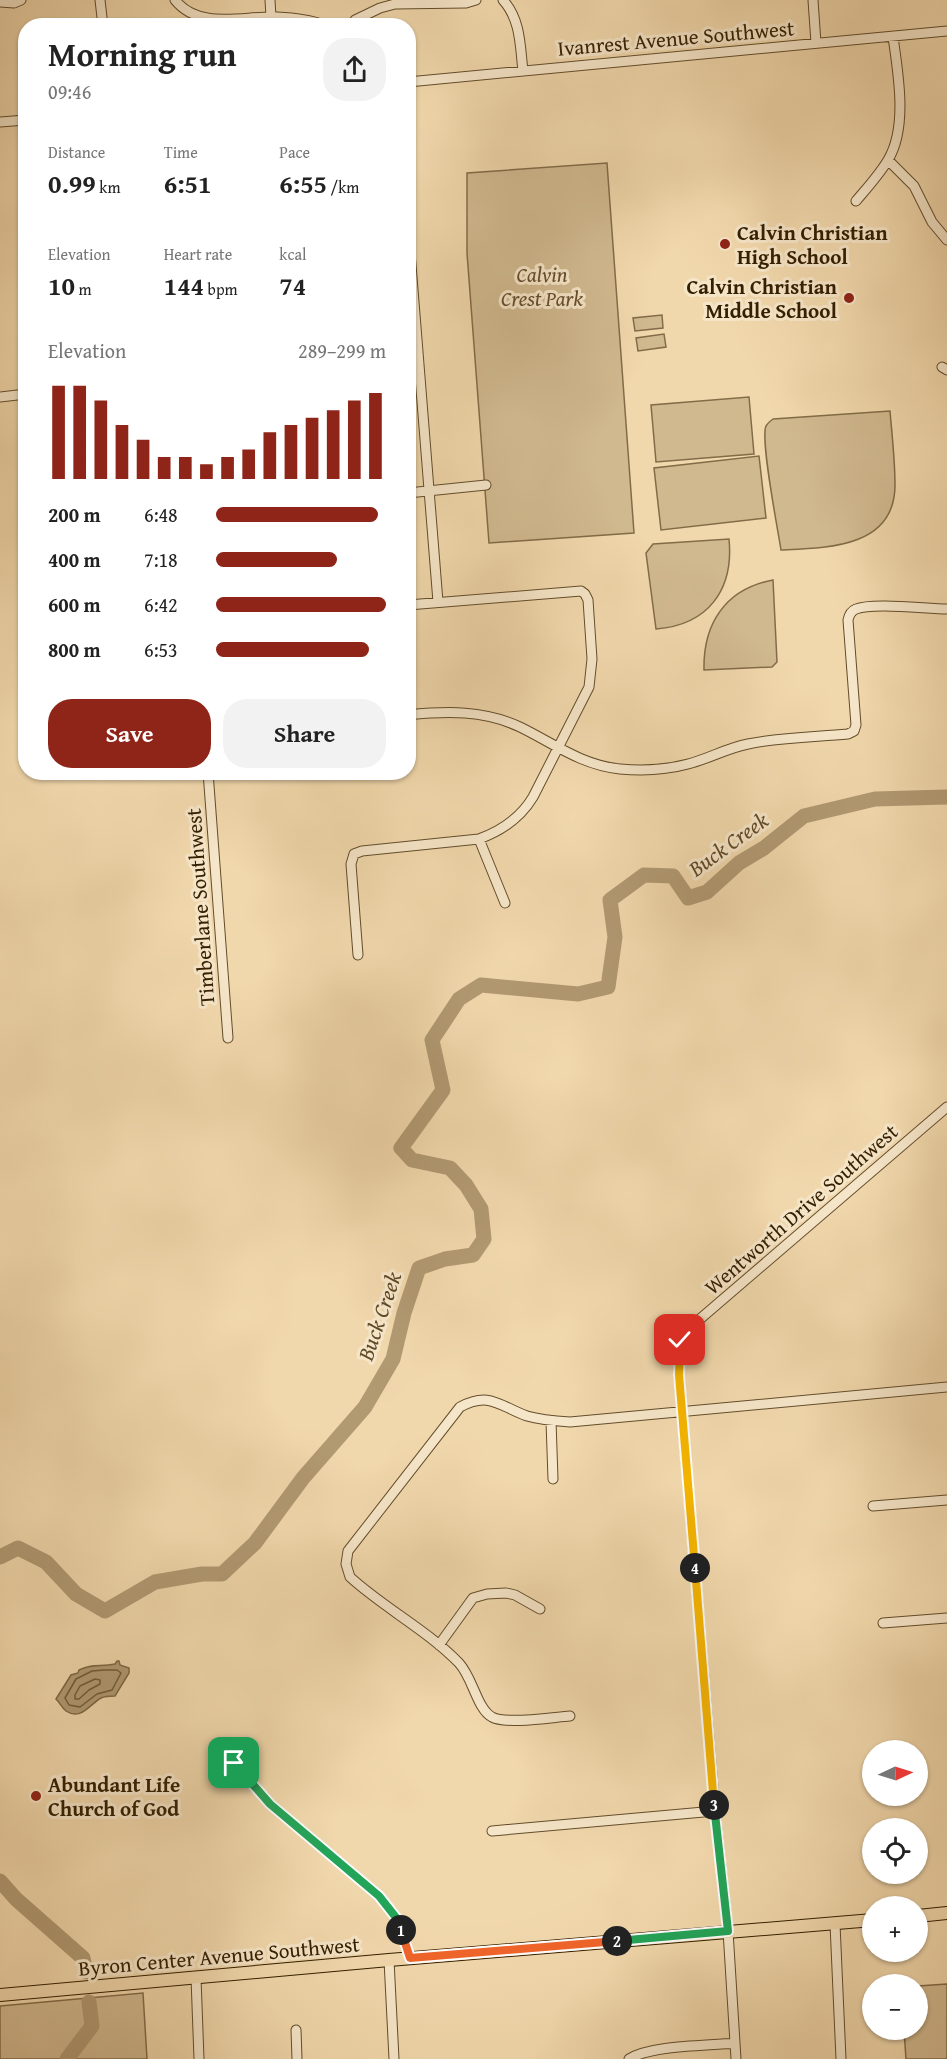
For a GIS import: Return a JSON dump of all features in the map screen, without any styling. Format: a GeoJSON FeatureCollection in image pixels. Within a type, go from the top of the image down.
{"type":"FeatureCollection","features":[{"type":"Feature","properties":{"kind":"main road"},"geometry":{"type":"LineString","coordinates":[[928,1915],[947,1913]]}},
{"type":"Feature","properties":{"kind":"main road","name":"Byron Center Avenue Southwest"},"geometry":{"type":"LineString","coordinates":[[0,1995],[410,1958],[862,1921]]}},
{"type":"Feature","properties":{"kind":"street"},"geometry":{"type":"LineString","coordinates":[[0,2],[15,3],[21,0]]}},
{"type":"Feature","properties":{"kind":"street"},"geometry":{"type":"LineString","coordinates":[[100,0],[102,18]]}},
{"type":"Feature","properties":{"kind":"street"},"geometry":{"type":"LineString","coordinates":[[176,0],[185,9],[208,18],[281,18]]}},
{"type":"Feature","properties":{"kind":"street"},"geometry":{"type":"LineString","coordinates":[[270,0],[271,17]]}},
{"type":"Feature","properties":{"kind":"street"},"geometry":{"type":"LineString","coordinates":[[359,18],[395,4],[466,3],[476,0]]}},
{"type":"Feature","properties":{"kind":"street"},"geometry":{"type":"LineString","coordinates":[[503,0],[517,22],[523,71]]}},
{"type":"Feature","properties":{"kind":"street"},"geometry":{"type":"LineString","coordinates":[[813,0],[816,43]]}},
{"type":"Feature","properties":{"kind":"street","name":"Ivanrest Avenue Southwest"},"geometry":{"type":"LineString","coordinates":[[416,81],[947,32]]}},
{"type":"Feature","properties":{"kind":"street"},"geometry":{"type":"LineString","coordinates":[[856,201],[888,160],[898,131],[899,107],[893,37]]}},
{"type":"Feature","properties":{"kind":"street"},"geometry":{"type":"LineString","coordinates":[[0,122],[18,121]]}},
{"type":"Feature","properties":{"kind":"street"},"geometry":{"type":"LineString","coordinates":[[888,160],[914,186],[932,222],[947,240]]}},
{"type":"Feature","properties":{"kind":"street"},"geometry":{"type":"LineString","coordinates":[[416,327],[438,602]]}},
{"type":"Feature","properties":{"kind":"street"},"geometry":{"type":"LineString","coordinates":[[0,397],[18,395]]}},
{"type":"Feature","properties":{"kind":"street"},"geometry":{"type":"LineString","coordinates":[[416,492],[486,485]]}},
{"type":"Feature","properties":{"kind":"street"},"geometry":{"type":"LineString","coordinates":[[358,955],[351,864],[354,855],[362,851],[479,839],[507,825],[525,809],[585,698],[591,678],[592,650],[588,600],[583,592],[574,590],[416,604]]}},
{"type":"Feature","properties":{"kind":"street"},"geometry":{"type":"LineString","coordinates":[[416,714],[450,712],[489,717],[518,726],[579,759],[609,767],[653,770],[686,765],[732,748],[753,743],[851,733],[856,725],[848,620],[850,614],[856,609],[878,607],[947,609]]}},
{"type":"Feature","properties":{"kind":"street","name":"Timberlane Southwest"},"geometry":{"type":"LineString","coordinates":[[209,780],[228,1038]]}},
{"type":"Feature","properties":{"kind":"street"},"geometry":{"type":"LineString","coordinates":[[479,839],[505,903]]}},
{"type":"Feature","properties":{"kind":"street","name":"Wentworth Drive Southwest"},"geometry":{"type":"LineString","coordinates":[[682,1412],[678,1355],[680,1340],[686,1331],[947,1107]]}},
{"type":"Feature","properties":{"kind":"street"},"geometry":{"type":"LineString","coordinates":[[570,1716],[509,1720],[495,1719],[487,1714],[480,1703],[473,1683],[461,1665],[439,1645],[351,1577],[346,1564],[348,1551],[460,1407],[474,1399],[486,1400],[528,1416],[570,1422],[947,1387]]}},
{"type":"Feature","properties":{"kind":"street"},"geometry":{"type":"LineString","coordinates":[[682,1412],[715,1811],[728,1931],[736,2059]]}},
{"type":"Feature","properties":{"kind":"street"},"geometry":{"type":"LineString","coordinates":[[551,1421],[553,1479]]}},
{"type":"Feature","properties":{"kind":"street"},"geometry":{"type":"LineString","coordinates":[[873,1506],[947,1500]]}},
{"type":"Feature","properties":{"kind":"street"},"geometry":{"type":"LineString","coordinates":[[439,1645],[473,1598],[486,1594],[506,1593],[515,1595],[540,1608]]}},
{"type":"Feature","properties":{"kind":"street"},"geometry":{"type":"LineString","coordinates":[[883,1623],[947,1618]]}},
{"type":"Feature","properties":{"kind":"street"},"geometry":{"type":"LineString","coordinates":[[227,1747],[234,1763],[270,1804],[379,1896],[398,1920],[410,1958]]}},
{"type":"Feature","properties":{"kind":"street"},"geometry":{"type":"LineString","coordinates":[[492,1831],[715,1811]]}},
{"type":"Feature","properties":{"kind":"street"},"geometry":{"type":"LineString","coordinates":[[835,1924],[841,2059]]}},
{"type":"Feature","properties":{"kind":"street"},"geometry":{"type":"LineString","coordinates":[[389,1960],[394,2059]]}},
{"type":"Feature","properties":{"kind":"street"},"geometry":{"type":"LineString","coordinates":[[196,1978],[199,2059]]}},
{"type":"Feature","properties":{"kind":"street"},"geometry":{"type":"LineString","coordinates":[[296,2030],[297,2059]]}},
{"type":"Feature","properties":{"kind":"street"},"geometry":{"type":"LineString","coordinates":[[629,2059],[651,2051],[735,2043]]}},
{"type":"Feature","properties":{"kind":"green space","name":"Calvin Crest Park"},"geometry":{"type":"Polygon","coordinates":[[[607,163],[634,533],[489,543],[467,253],[467,173],[607,163]]]}},
{"type":"Feature","properties":{"kind":"green space"},"geometry":{"type":"Polygon","coordinates":[[[662,315],[663,328],[635,331],[633,318],[662,315]]]}},
{"type":"Feature","properties":{"kind":"green space"},"geometry":{"type":"Polygon","coordinates":[[[664,334],[666,347],[638,351],[636,338],[664,334]]]}},
{"type":"Feature","properties":{"kind":"green space"},"geometry":{"type":"Polygon","coordinates":[[[749,397],[754,454],[656,462],[651,405],[749,397]]]}},
{"type":"Feature","properties":{"kind":"green space"},"geometry":{"type":"Polygon","coordinates":[[[890,411],[895,485],[892,506],[884,521],[871,533],[855,540],[818,548],[781,550],[765,448],[766,426],[773,419],[890,411]]]}},
{"type":"Feature","properties":{"kind":"green space"},"geometry":{"type":"Polygon","coordinates":[[[759,456],[766,518],[661,530],[654,468],[759,456]]]}},
{"type":"Feature","properties":{"kind":"green space"},"geometry":{"type":"Polygon","coordinates":[[[729,539],[727,574],[714,602],[690,620],[656,629],[646,553],[653,544],[729,539]]]}},
{"type":"Feature","properties":{"kind":"green space"},"geometry":{"type":"Polygon","coordinates":[[[773,580],[777,662],[772,667],[704,670],[708,638],[720,611],[742,591],[773,580]]]}},
{"type":"Feature","properties":{"kind":"green space"},"geometry":{"type":"Polygon","coordinates":[[[947,1984],[947,2059],[906,2059],[905,2040],[928,2040],[928,1985],[947,1984]]]}},
{"type":"Feature","properties":{"kind":"green space"},"geometry":{"type":"Polygon","coordinates":[[[143,1993],[147,2059],[0,2059],[0,2006],[143,1993]]]}},
{"type":"Feature","properties":{"kind":"water"},"geometry":{"type":"Polygon","coordinates":[[[117,1661],[120,1665],[129,1668],[129,1673],[115,1696],[101,1698],[81,1713],[76,1714],[66,1711],[56,1699],[71,1675],[78,1673],[79,1670],[115,1664],[117,1661]]]}},
{"type":"Feature","properties":{"kind":"waterway","name":"Buck Creek"},"geometry":{"type":"LineString","coordinates":[[0,1557],[18,1548],[46,1562],[76,1594],[105,1611],[155,1582],[202,1574],[222,1574],[255,1543],[303,1478],[365,1407],[393,1359],[404,1313],[419,1268],[445,1259],[473,1255],[484,1239],[481,1209],[466,1185],[450,1168],[412,1160],[401,1148],[443,1090],[432,1040],[459,999],[481,985],[578,994],[608,987],[615,937],[610,900],[644,875],[673,876],[688,898],[707,892],[739,863],[764,848],[804,816],[875,799],[947,797]]}},
{"type":"Feature","properties":{"kind":"waterway","name":"Buck Creek"},"geometry":{"type":"LineString","coordinates":[[0,1881],[16,1899],[83,1958],[86,1972]]}},
{"type":"Feature","properties":{"kind":"waterway","name":"Buck Creek"},"geometry":{"type":"LineString","coordinates":[[67,2059],[92,2026],[89,2002]]}},
{"type":"Feature","properties":{"kind":"place","name":"Calvin Christian High School"},"geometry":{"type":"Point","coordinates":[725,244]}},
{"type":"Feature","properties":{"kind":"place","name":"Calvin Christian Middle School"},"geometry":{"type":"Point","coordinates":[849,298]}},
{"type":"Feature","properties":{"kind":"place","name":"Abundant Life Church of God"},"geometry":{"type":"Point","coordinates":[36,1796]}},
{"type":"Feature","properties":{"kind":"route"},"geometry":{"type":"LineString","coordinates":[[234,1763],[270,1804],[379,1896],[398,1920],[410,1958],[728,1931],[715,1811],[682,1412],[678,1355],[680,1340]]}}]}
